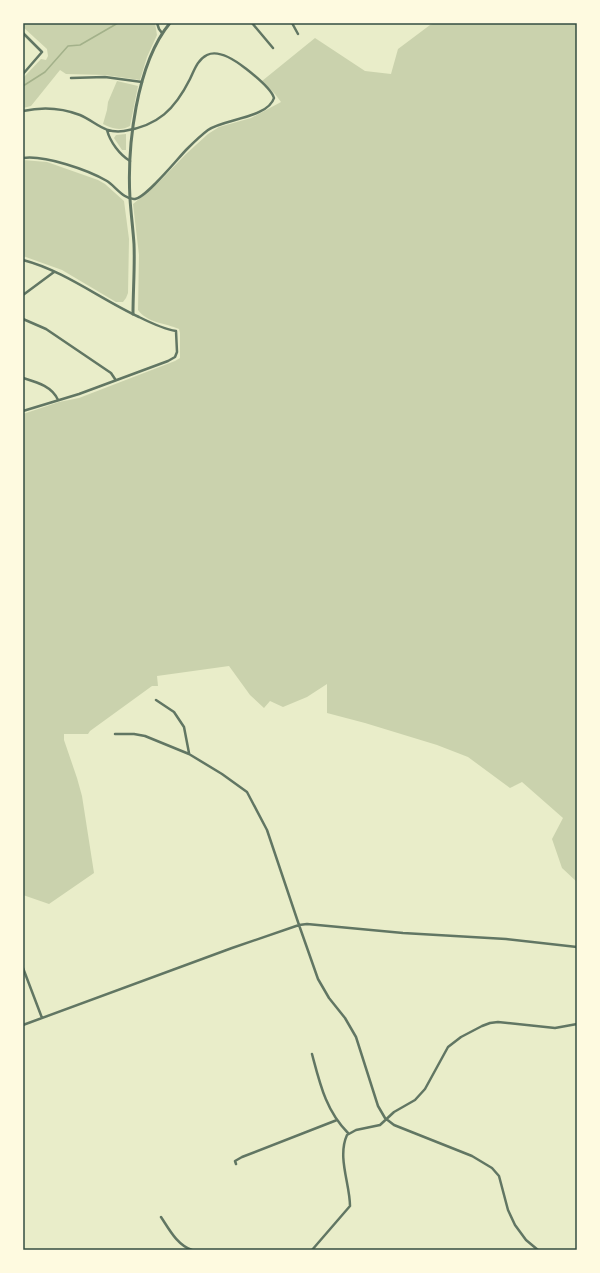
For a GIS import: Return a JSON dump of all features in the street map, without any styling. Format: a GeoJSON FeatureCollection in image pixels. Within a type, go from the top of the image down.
{"type":"FeatureCollection","features":[{"type":"Feature","properties":{"kind":"street"},"geometry":{"type":"LineString","coordinates":[[157,23],[162,33]]}},
{"type":"Feature","properties":{"kind":"street"},"geometry":{"type":"LineString","coordinates":[[133,314],[134,251],[130,198],[130,161],[133,129],[142,82],[153,50],[162,33],[170,23]]}},
{"type":"Feature","properties":{"kind":"street"},"geometry":{"type":"LineString","coordinates":[[252,23],[273,48]]}},
{"type":"Feature","properties":{"kind":"street"},"geometry":{"type":"LineString","coordinates":[[292,23],[298,34]]}},
{"type":"Feature","properties":{"kind":"street"},"geometry":{"type":"LineString","coordinates":[[23,33],[42,52],[23,74]]}},
{"type":"Feature","properties":{"kind":"street"},"geometry":{"type":"LineString","coordinates":[[23,111],[42,109],[71,112],[106,130],[120,132],[133,129],[152,123],[164,115],[184,90],[199,61],[206,55],[210,54],[224,55],[244,67],[268,88],[274,100],[271,104],[251,116],[226,122],[211,128],[191,145],[165,174],[135,199],[130,198],[120,192],[108,182],[76,168],[42,158],[23,158]]}},
{"type":"Feature","properties":{"kind":"street"},"geometry":{"type":"LineString","coordinates":[[71,78],[105,77],[142,82]]}},
{"type":"Feature","properties":{"kind":"street"},"geometry":{"type":"LineString","coordinates":[[106,130],[121,153],[130,161]]}},
{"type":"Feature","properties":{"kind":"street"},"geometry":{"type":"LineString","coordinates":[[23,260],[54,272],[133,314],[161,327],[176,331],[176,353],[174,358],[23,412]]}},
{"type":"Feature","properties":{"kind":"street"},"geometry":{"type":"LineString","coordinates":[[23,295],[54,272]]}},
{"type":"Feature","properties":{"kind":"street"},"geometry":{"type":"LineString","coordinates":[[23,319],[48,330],[111,373],[116,379]]}},
{"type":"Feature","properties":{"kind":"street"},"geometry":{"type":"LineString","coordinates":[[23,378],[50,389],[56,395],[58,400]]}},
{"type":"Feature","properties":{"kind":"street"},"geometry":{"type":"LineString","coordinates":[[156,700],[174,712],[184,727],[189,754]]}},
{"type":"Feature","properties":{"kind":"street"},"geometry":{"type":"LineString","coordinates":[[115,734],[140,735],[189,754],[222,774],[247,792],[267,830],[318,979],[329,998],[345,1018],[356,1037],[376,1101],[386,1120],[401,1128],[472,1156],[492,1168],[499,1176],[508,1210],[515,1225],[526,1240],[538,1250]]}},
{"type":"Feature","properties":{"kind":"street"},"geometry":{"type":"LineString","coordinates":[[23,1025],[299,925],[308,924],[403,933],[506,939],[577,947]]}},
{"type":"Feature","properties":{"kind":"street"},"geometry":{"type":"LineString","coordinates":[[23,968],[42,1018]]}},
{"type":"Feature","properties":{"kind":"street"},"geometry":{"type":"LineString","coordinates":[[348,1133],[380,1124],[394,1112],[415,1100],[422,1093],[448,1047],[461,1037],[482,1026],[498,1022],[564,1028],[577,1024]]}},
{"type":"Feature","properties":{"kind":"street"},"geometry":{"type":"LineString","coordinates":[[312,1054],[327,1102],[333,1115],[348,1133]]}},
{"type":"Feature","properties":{"kind":"street"},"geometry":{"type":"LineString","coordinates":[[236,1164],[235,1161],[237,1159],[337,1120]]}},
{"type":"Feature","properties":{"kind":"street"},"geometry":{"type":"LineString","coordinates":[[312,1250],[350,1206],[344,1166],[345,1142],[348,1133]]}},
{"type":"Feature","properties":{"kind":"street"},"geometry":{"type":"LineString","coordinates":[[161,1217],[172,1234],[186,1248],[192,1250]]}},
{"type":"Feature","properties":{"kind":"green space"},"geometry":{"type":"Polygon","coordinates":[[[23,23],[155,23],[157,35],[147,57],[140,80],[105,75],[66,74],[60,70],[31,106],[23,108],[23,78],[41,59],[46,60],[48,56],[47,49],[23,27],[23,23]]]}},
{"type":"Feature","properties":{"kind":"green space"},"geometry":{"type":"Polygon","coordinates":[[[436,23],[577,23],[577,882],[562,868],[552,839],[563,818],[522,782],[510,788],[468,757],[437,745],[327,713],[327,684],[307,697],[283,707],[270,701],[264,708],[250,695],[229,666],[157,676],[158,686],[152,686],[88,734],[64,734],[64,740],[82,796],[94,873],[49,904],[23,895],[23,414],[59,402],[79,398],[180,358],[179,329],[146,318],[138,310],[139,255],[133,204],[155,186],[208,134],[219,127],[251,118],[281,102],[262,81],[315,38],[365,71],[391,74],[398,49],[430,25],[436,23]]]}},
{"type":"Feature","properties":{"kind":"green space"},"geometry":{"type":"Polygon","coordinates":[[[117,81],[138,86],[130,126],[120,129],[103,124],[108,102],[117,81]]]}},
{"type":"Feature","properties":{"kind":"green space"},"geometry":{"type":"Polygon","coordinates":[[[126,134],[126,150],[122,150],[114,138],[116,135],[126,134]]]}},
{"type":"Feature","properties":{"kind":"green space"},"geometry":{"type":"Polygon","coordinates":[[[23,160],[47,162],[98,180],[105,184],[124,201],[129,239],[128,293],[123,302],[116,302],[62,270],[23,256],[23,160]]]}},
{"type":"Feature","properties":{"kind":"waterway"},"geometry":{"type":"LineString","coordinates":[[23,86],[45,72],[68,46],[80,45],[118,23]]}}]}
